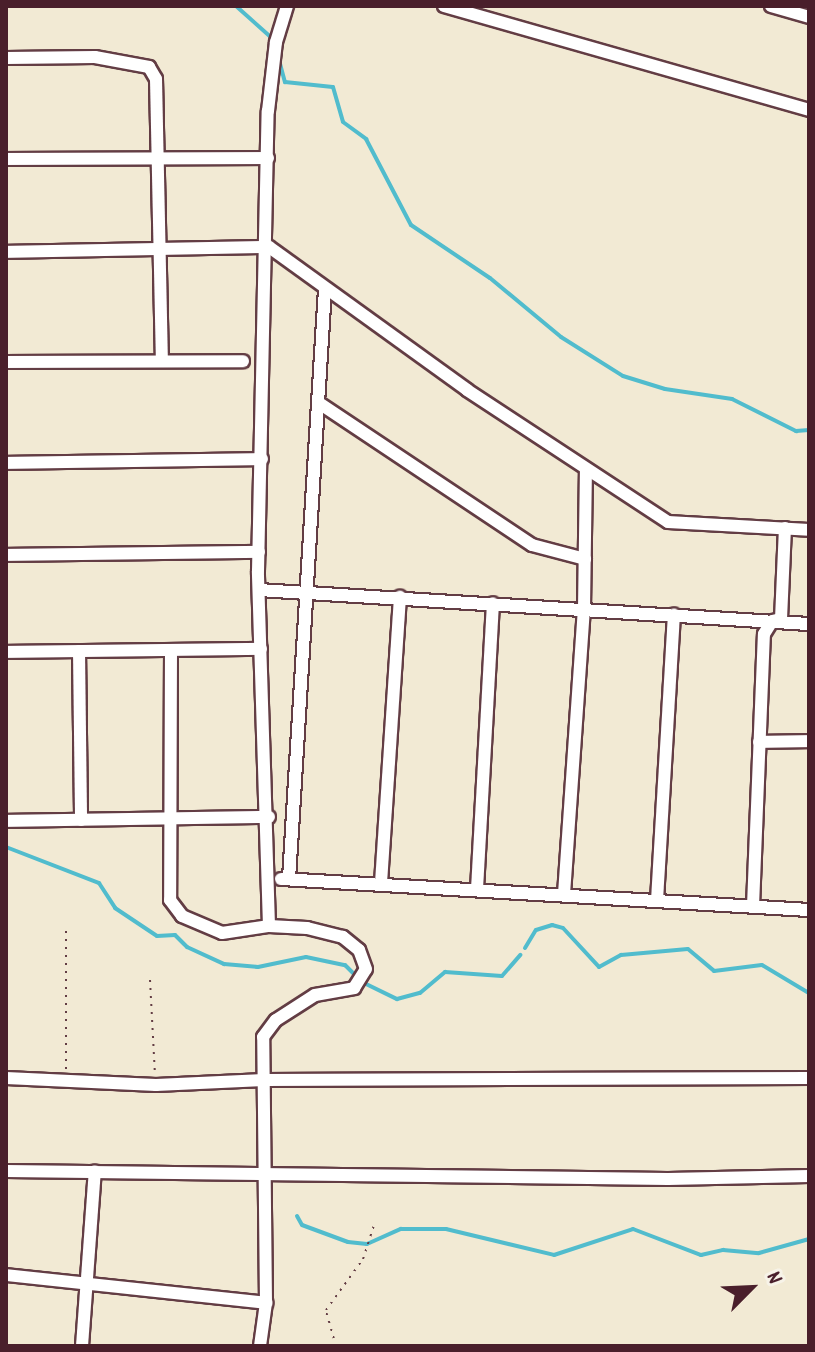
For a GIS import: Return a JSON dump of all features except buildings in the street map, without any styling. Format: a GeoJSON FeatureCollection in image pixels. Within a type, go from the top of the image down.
{"type":"FeatureCollection","features":[{"type":"Feature","properties":{"kind":"street"},"geometry":{"type":"LineString","coordinates":[[269,926],[269,817],[259,552],[269,247],[268,158],[276,42],[287,6]]}},
{"type":"Feature","properties":{"kind":"street"},"geometry":{"type":"LineString","coordinates":[[444,6],[809,110]]}},
{"type":"Feature","properties":{"kind":"street"},"geometry":{"type":"LineString","coordinates":[[771,6],[809,17]]}},
{"type":"Feature","properties":{"kind":"street"},"geometry":{"type":"LineString","coordinates":[[6,58],[95,57],[149,67],[156,79],[162,361]]}},
{"type":"Feature","properties":{"kind":"street"},"geometry":{"type":"LineString","coordinates":[[6,159],[268,158]]}},
{"type":"Feature","properties":{"kind":"street"},"geometry":{"type":"LineString","coordinates":[[6,252],[269,247],[586,471],[668,522],[809,530]]}},
{"type":"Feature","properties":{"kind":"street"},"geometry":{"type":"LineString","coordinates":[[289,879],[325,289]]}},
{"type":"Feature","properties":{"kind":"street"},"geometry":{"type":"LineString","coordinates":[[6,362],[243,361]]}},
{"type":"Feature","properties":{"kind":"street"},"geometry":{"type":"LineString","coordinates":[[319,403],[532,545],[585,559]]}},
{"type":"Feature","properties":{"kind":"street"},"geometry":{"type":"LineString","coordinates":[[6,463],[262,459]]}},
{"type":"Feature","properties":{"kind":"street"},"geometry":{"type":"LineString","coordinates":[[564,894],[584,609],[586,471]]}},
{"type":"Feature","properties":{"kind":"street"},"geometry":{"type":"LineString","coordinates":[[753,906],[764,634],[772,621],[781,619],[785,528]]}},
{"type":"Feature","properties":{"kind":"street"},"geometry":{"type":"LineString","coordinates":[[6,555],[259,552]]}},
{"type":"Feature","properties":{"kind":"street"},"geometry":{"type":"LineString","coordinates":[[259,590],[809,624]]}},
{"type":"Feature","properties":{"kind":"street"},"geometry":{"type":"LineString","coordinates":[[381,883],[400,597]]}},
{"type":"Feature","properties":{"kind":"street"},"geometry":{"type":"LineString","coordinates":[[477,889],[493,603]]}},
{"type":"Feature","properties":{"kind":"street"},"geometry":{"type":"LineString","coordinates":[[657,900],[674,615]]}},
{"type":"Feature","properties":{"kind":"street"},"geometry":{"type":"LineString","coordinates":[[6,652],[261,649]]}},
{"type":"Feature","properties":{"kind":"street"},"geometry":{"type":"LineString","coordinates":[[171,650],[170,900],[182,916],[222,933],[269,926],[307,928],[343,937],[359,950],[366,969],[354,988],[315,995],[276,1020],[263,1037],[261,1174],[266,1303],[260,1346]]}},
{"type":"Feature","properties":{"kind":"street"},"geometry":{"type":"LineString","coordinates":[[79,651],[81,820]]}},
{"type":"Feature","properties":{"kind":"street"},"geometry":{"type":"LineString","coordinates":[[759,742],[809,741]]}},
{"type":"Feature","properties":{"kind":"street"},"geometry":{"type":"LineString","coordinates":[[6,821],[269,817]]}},
{"type":"Feature","properties":{"kind":"street"},"geometry":{"type":"LineString","coordinates":[[270,879],[809,910]]}},
{"type":"Feature","properties":{"kind":"street"},"geometry":{"type":"LineString","coordinates":[[6,1078],[66,1078],[156,1085],[264,1080],[809,1078]]}},
{"type":"Feature","properties":{"kind":"street"},"geometry":{"type":"LineString","coordinates":[[6,1171],[809,1176]]}},
{"type":"Feature","properties":{"kind":"street"},"geometry":{"type":"LineString","coordinates":[[82,1346],[95,1171]]}},
{"type":"Feature","properties":{"kind":"street"},"geometry":{"type":"LineString","coordinates":[[6,1275],[266,1303]]}},
{"type":"Feature","properties":{"kind":"path"},"geometry":{"type":"LineString","coordinates":[[66,931],[66,1078]]}},
{"type":"Feature","properties":{"kind":"path"},"geometry":{"type":"LineString","coordinates":[[150,980],[156,1085]]}},
{"type":"Feature","properties":{"kind":"path"},"geometry":{"type":"LineString","coordinates":[[336,1346],[326,1310],[363,1259],[374,1225]]}},
{"type":"Feature","properties":{"kind":"waterway"},"geometry":{"type":"LineString","coordinates":[[236,6],[274,40]]}},
{"type":"Feature","properties":{"kind":"waterway"},"geometry":{"type":"LineString","coordinates":[[279,60],[285,82],[333,87],[343,122],[366,139],[411,225],[490,278],[561,337],[623,376],[665,389],[732,399],[796,431],[809,430]]}},
{"type":"Feature","properties":{"kind":"waterway"},"geometry":{"type":"LineString","coordinates":[[6,847],[99,883],[115,908],[157,936],[175,935],[187,947],[224,964],[258,967],[306,957],[345,965],[362,982],[397,999],[420,993],[445,972],[502,976],[520,955]]}},
{"type":"Feature","properties":{"kind":"waterway"},"geometry":{"type":"LineString","coordinates":[[525,948],[536,930],[552,925],[563,928],[599,967],[621,955],[688,949],[714,971],[762,965],[809,993]]}},
{"type":"Feature","properties":{"kind":"waterway"},"geometry":{"type":"LineString","coordinates":[[297,1216],[302,1225],[348,1242],[367,1244],[401,1229],[446,1229],[554,1255],[633,1229],[701,1255],[723,1250],[759,1253],[809,1239]]}}]}
